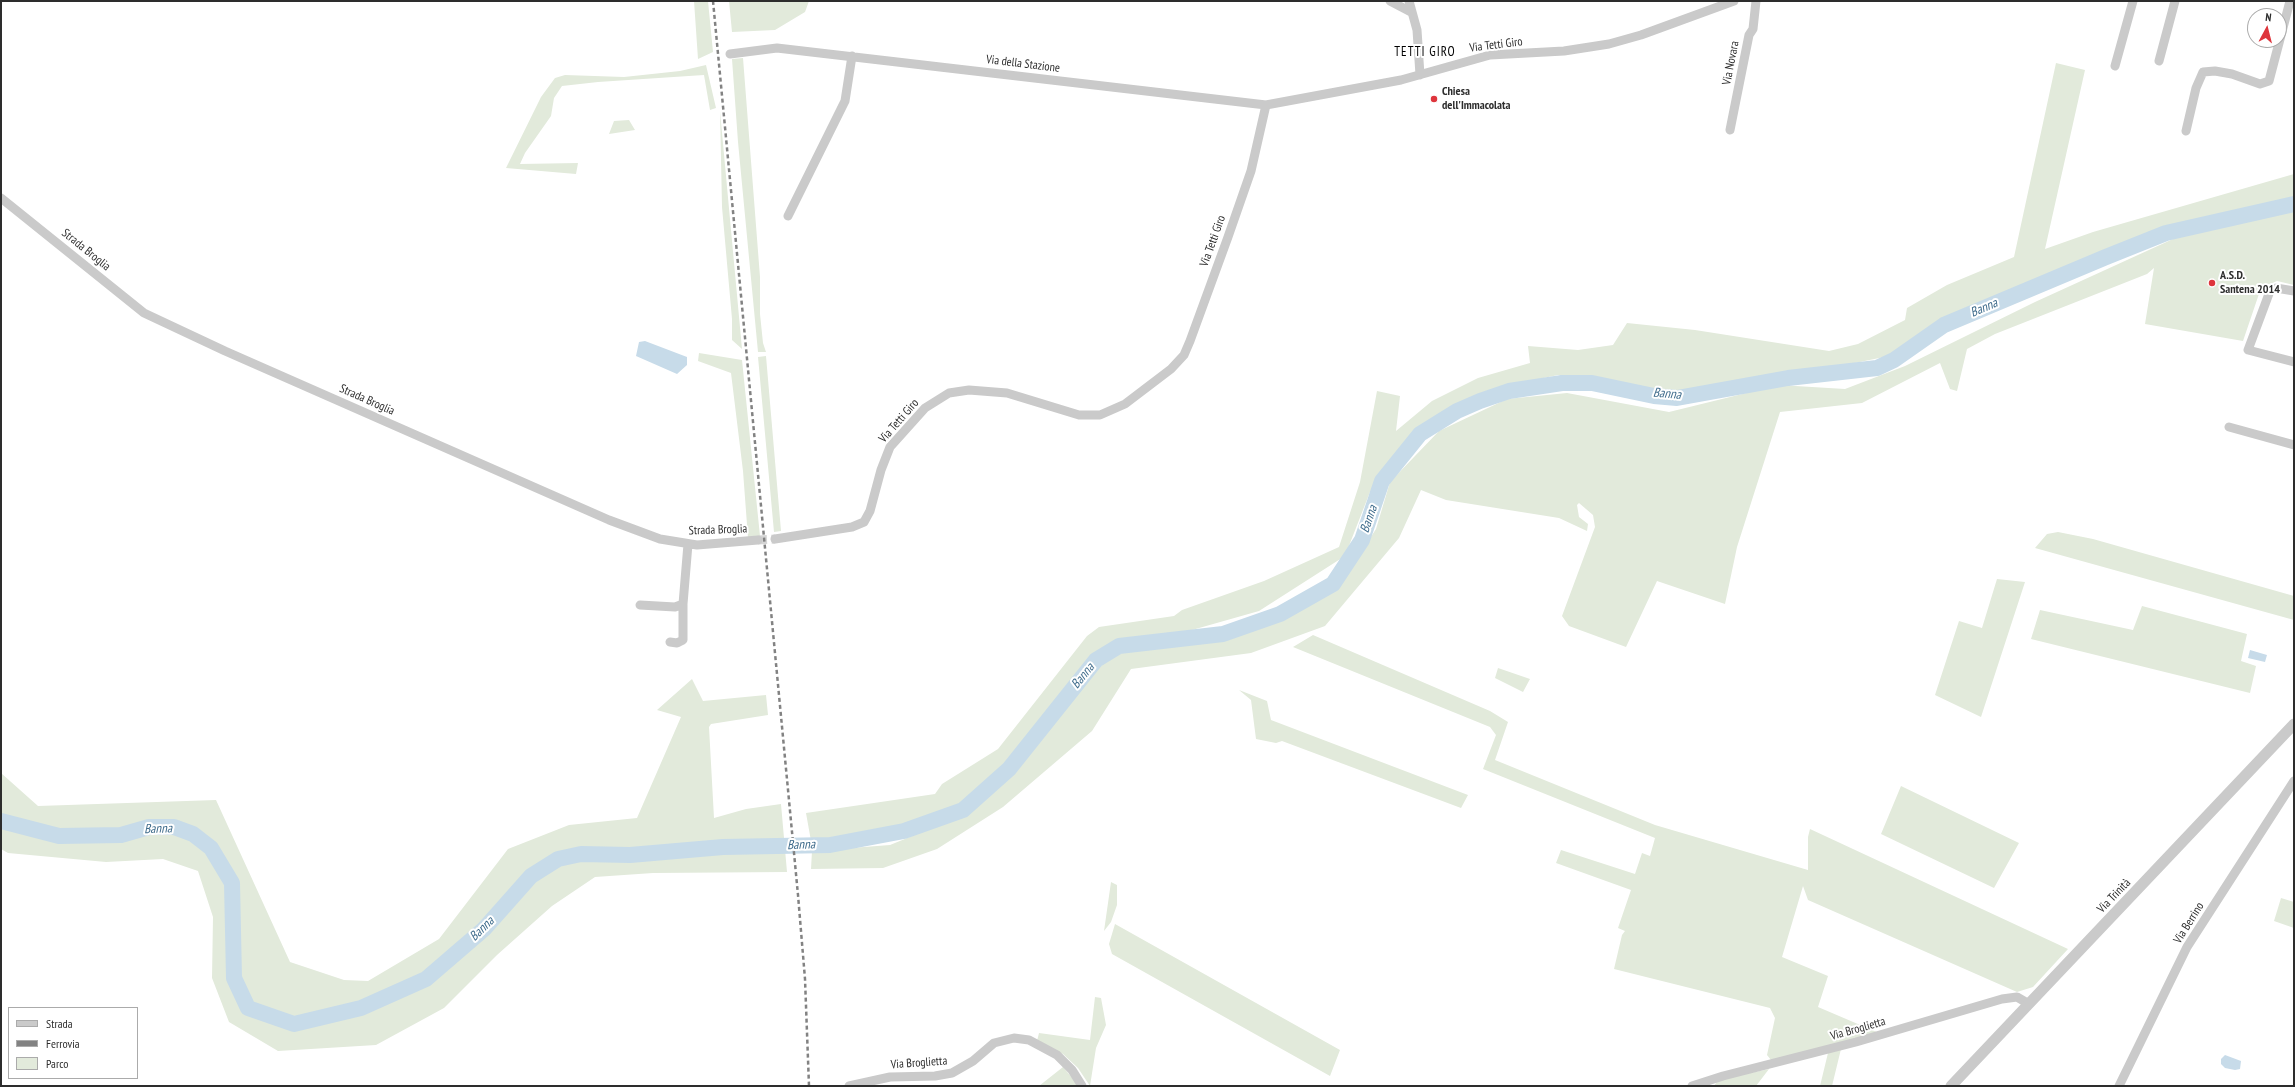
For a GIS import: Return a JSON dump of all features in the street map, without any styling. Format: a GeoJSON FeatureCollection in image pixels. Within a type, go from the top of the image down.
{"type":"FeatureCollection","features":[{"type":"Feature","properties":{"kind":"street"},"geometry":{"type":"LineString","coordinates":[[1390,1],[1411,12]]}},
{"type":"Feature","properties":{"kind":"street"},"geometry":{"type":"LineString","coordinates":[[1408,1],[1417,30],[1420,74]]}},
{"type":"Feature","properties":{"kind":"street","name":"Via Tetti Giro"},"geometry":{"type":"LineString","coordinates":[[775,539],[852,527],[864,522],[870,511],[881,470],[890,447],[924,408],[949,393],[969,390],[1007,392],[1079,415],[1100,415],[1125,404],[1171,369],[1184,355],[1225,244],[1251,171],[1266,105],[1369,86],[1490,55],[1564,51],[1614,43],[1734,1]]}},
{"type":"Feature","properties":{"kind":"street","name":"Via Novara"},"geometry":{"type":"LineString","coordinates":[[1730,130],[1749,35],[1753,29],[1756,1]]}},
{"type":"Feature","properties":{"kind":"street"},"geometry":{"type":"LineString","coordinates":[[2115,66],[2133,1]]}},
{"type":"Feature","properties":{"kind":"street"},"geometry":{"type":"LineString","coordinates":[[2159,61],[2175,1]]}},
{"type":"Feature","properties":{"kind":"street"},"geometry":{"type":"LineString","coordinates":[[2186,131],[2196,88],[2204,72],[2215,71],[2232,74],[2260,84],[2269,81],[2290,1]]}},
{"type":"Feature","properties":{"kind":"street","name":"Via della Stazione"},"geometry":{"type":"LineString","coordinates":[[730,54],[777,48],[1266,105]]}},
{"type":"Feature","properties":{"kind":"street"},"geometry":{"type":"LineString","coordinates":[[788,216],[845,101],[852,56]]}},
{"type":"Feature","properties":{"kind":"street","name":"Strada Broglia"},"geometry":{"type":"LineString","coordinates":[[1,198],[144,313],[609,520],[660,539],[688,544],[707,545],[758,540]]}},
{"type":"Feature","properties":{"kind":"street"},"geometry":{"type":"LineString","coordinates":[[2294,291],[2276,288],[2270,291],[2248,350],[2294,362]]}},
{"type":"Feature","properties":{"kind":"street"},"geometry":{"type":"LineString","coordinates":[[2229,427],[2294,445]]}},
{"type":"Feature","properties":{"kind":"street"},"geometry":{"type":"LineString","coordinates":[[670,642],[677,643],[683,640],[683,604],[688,544]]}},
{"type":"Feature","properties":{"kind":"street"},"geometry":{"type":"LineString","coordinates":[[640,605],[675,607],[683,604]]}},
{"type":"Feature","properties":{"kind":"street","name":"Via Trinità"},"geometry":{"type":"LineString","coordinates":[[1951,1086],[2294,724]]}},
{"type":"Feature","properties":{"kind":"street","name":"Via Berrino"},"geometry":{"type":"LineString","coordinates":[[2119,1086],[2187,947],[2294,781]]}},
{"type":"Feature","properties":{"kind":"street","name":"Via Broglietta"},"geometry":{"type":"LineString","coordinates":[[1692,1086],[1723,1076],[1856,1042],[2002,999],[2016,997],[2029,1004]]}},
{"type":"Feature","properties":{"kind":"street","name":"Via Broglietta"},"geometry":{"type":"LineString","coordinates":[[849,1086],[890,1076],[935,1076],[952,1073],[969,1064],[994,1043],[1014,1038],[1029,1040],[1057,1055],[1072,1070],[1082,1086]]}},
{"type":"Feature","properties":{"kind":"green space"},"geometry":{"type":"Polygon","coordinates":[[[694,1],[708,1],[713,52],[698,59],[694,1]]]}},
{"type":"Feature","properties":{"kind":"green space"},"geometry":{"type":"Polygon","coordinates":[[[729,1],[809,1],[805,12],[775,30],[732,32],[729,1]]]}},
{"type":"Feature","properties":{"kind":"green space"},"geometry":{"type":"Polygon","coordinates":[[[743,58],[760,277],[760,314],[763,343],[766,352],[758,352],[738,142],[732,59],[743,58]]]}},
{"type":"Feature","properties":{"kind":"green space"},"geometry":{"type":"Polygon","coordinates":[[[2056,63],[2085,70],[2045,249],[2093,232],[2294,174],[2294,198],[2141,237],[1939,324],[1889,356],[1811,372],[1765,375],[1704,391],[1657,392],[1605,381],[1558,375],[1505,386],[1455,404],[1420,429],[1382,473],[1370,492],[1345,556],[1259,611],[1185,632],[1117,640],[1092,658],[1008,763],[965,803],[905,828],[811,841],[806,813],[935,794],[942,784],[998,749],[1087,636],[1099,627],[1174,616],[1182,610],[1264,581],[1339,547],[1360,482],[1377,391],[1400,396],[1396,431],[1432,401],[1478,378],[1530,363],[1528,346],[1578,350],[1613,345],[1627,323],[1695,330],[1829,351],[1858,344],[1905,320],[1907,308],[1947,285],[2014,257],[2056,63]]]}},
{"type":"Feature","properties":{"kind":"green space"},"geometry":{"type":"Polygon","coordinates":[[[706,65],[716,108],[710,110],[704,75],[598,82],[562,86],[554,98],[551,116],[525,153],[520,164],[578,163],[576,174],[506,168],[541,97],[555,78],[565,75],[624,77],[680,71],[706,65]]]}},
{"type":"Feature","properties":{"kind":"green space"},"geometry":{"type":"Polygon","coordinates":[[[720,111],[742,349],[732,340],[732,319],[722,207],[720,111]]]}},
{"type":"Feature","properties":{"kind":"green space"},"geometry":{"type":"Polygon","coordinates":[[[629,120],[635,130],[609,134],[614,121],[629,120]]]}},
{"type":"Feature","properties":{"kind":"green space"},"geometry":{"type":"Polygon","coordinates":[[[2294,207],[2294,285],[2277,281],[2261,288],[2243,341],[2145,324],[2154,268],[2147,274],[1995,334],[1967,349],[1957,391],[1950,389],[1940,363],[1862,403],[1780,412],[1737,547],[1725,604],[1657,581],[1626,647],[1569,626],[1562,616],[1595,527],[1593,515],[1579,503],[1577,505],[1579,517],[1588,524],[1587,531],[1559,518],[1446,500],[1421,490],[1399,538],[1325,626],[1251,653],[1131,669],[1092,731],[1003,807],[937,849],[883,868],[811,869],[812,851],[890,845],[964,815],[1011,776],[1098,668],[1119,652],[1221,641],[1280,621],[1338,588],[1376,529],[1390,482],[1439,431],[1507,399],[1567,393],[1669,412],[1779,385],[1845,389],[1905,366],[2035,302],[2173,239],[2294,207]]]}},
{"type":"Feature","properties":{"kind":"green space"},"geometry":{"type":"Polygon","coordinates":[[[699,353],[742,360],[760,536],[748,538],[743,471],[731,373],[698,361],[699,353]]]}},
{"type":"Feature","properties":{"kind":"green space"},"geometry":{"type":"Polygon","coordinates":[[[766,356],[781,531],[774,532],[758,357],[766,356]]]}},
{"type":"Feature","properties":{"kind":"green space"},"geometry":{"type":"Polygon","coordinates":[[[2058,532],[2093,539],[2294,596],[2294,620],[2035,548],[2047,534],[2058,532]]]}},
{"type":"Feature","properties":{"kind":"green space"},"geometry":{"type":"Polygon","coordinates":[[[1997,579],[2025,582],[1981,717],[1935,695],[1959,621],[1982,628],[1997,579]]]}},
{"type":"Feature","properties":{"kind":"green space"},"geometry":{"type":"Polygon","coordinates":[[[2142,606],[2247,634],[2241,661],[2256,666],[2250,693],[2031,639],[2040,610],[2133,630],[2142,606]]]}},
{"type":"Feature","properties":{"kind":"green space"},"geometry":{"type":"Polygon","coordinates":[[[1313,635],[1490,711],[1508,722],[1495,760],[1655,825],[1808,870],[1808,837],[1810,829],[2068,949],[2033,987],[2017,992],[1808,900],[1803,886],[1782,957],[1828,976],[1818,1007],[1879,1033],[1771,1060],[1767,1055],[1775,1018],[1770,1008],[1614,969],[1622,935],[1625,931],[1618,928],[1631,890],[1556,863],[1561,850],[1635,874],[1642,853],[1650,856],[1655,838],[1483,769],[1496,735],[1490,727],[1293,647],[1313,635]]]}},
{"type":"Feature","properties":{"kind":"green space"},"geometry":{"type":"Polygon","coordinates":[[[1498,668],[1530,679],[1523,692],[1495,678],[1498,668]]]}},
{"type":"Feature","properties":{"kind":"green space"},"geometry":{"type":"Polygon","coordinates":[[[692,679],[703,701],[766,695],[768,715],[711,724],[709,727],[714,818],[746,809],[781,804],[787,872],[653,873],[595,877],[552,906],[497,955],[444,1008],[376,1045],[278,1051],[229,1022],[212,978],[213,917],[198,871],[163,859],[106,862],[8,853],[1,849],[1,773],[38,806],[216,800],[290,962],[344,980],[368,981],[439,939],[508,849],[569,825],[637,818],[681,717],[657,710],[692,679]]]}},
{"type":"Feature","properties":{"kind":"green space"},"geometry":{"type":"Polygon","coordinates":[[[1239,690],[1267,701],[1271,720],[1468,795],[1461,808],[1282,741],[1276,743],[1256,739],[1251,700],[1239,690]]]}},
{"type":"Feature","properties":{"kind":"green space"},"geometry":{"type":"Polygon","coordinates":[[[1901,786],[2019,843],[1994,888],[1881,834],[1901,786]]]}},
{"type":"Feature","properties":{"kind":"green space"},"geometry":{"type":"Polygon","coordinates":[[[1111,882],[1117,885],[1117,905],[1111,922],[1104,931],[1111,882]]]}},
{"type":"Feature","properties":{"kind":"green space"},"geometry":{"type":"Polygon","coordinates":[[[2281,898],[2294,902],[2294,928],[2274,921],[2281,898]]]}},
{"type":"Feature","properties":{"kind":"green space"},"geometry":{"type":"Polygon","coordinates":[[[1115,924],[1340,1050],[1330,1076],[1112,954],[1109,944],[1115,924]]]}},
{"type":"Feature","properties":{"kind":"green space"},"geometry":{"type":"Polygon","coordinates":[[[1095,997],[1101,998],[1106,1025],[1096,1048],[1090,1086],[1078,1068],[1063,1054],[1037,1041],[1039,1033],[1090,1040],[1095,997]]]}},
{"type":"Feature","properties":{"kind":"green space"},"geometry":{"type":"Polygon","coordinates":[[[1841,1049],[1832,1086],[1820,1086],[1828,1053],[1841,1049]]]}},
{"type":"Feature","properties":{"kind":"green space"},"geometry":{"type":"Polygon","coordinates":[[[1063,1067],[1079,1086],[1039,1086],[1063,1067]]]}},
{"type":"Feature","properties":{"kind":"green space"},"geometry":{"type":"Polygon","coordinates":[[[1769,1069],[1756,1086],[1714,1086],[1718,1080],[1769,1069]]]}},
{"type":"Feature","properties":{"kind":"water"},"geometry":{"type":"Polygon","coordinates":[[[645,341],[687,357],[687,365],[677,374],[636,356],[639,342],[645,341]]]}},
{"type":"Feature","properties":{"kind":"water"},"geometry":{"type":"Polygon","coordinates":[[[2250,650],[2267,655],[2265,662],[2248,658],[2250,650]]]}},
{"type":"Feature","properties":{"kind":"water"},"geometry":{"type":"Polygon","coordinates":[[[2225,1055],[2241,1061],[2240,1069],[2235,1070],[2225,1068],[2221,1064],[2221,1059],[2225,1055]]]}},
{"type":"Feature","properties":{"kind":"waterway","name":"Banna"},"geometry":{"type":"LineString","coordinates":[[1,821],[59,836],[121,835],[149,827],[174,827],[193,834],[211,848],[232,883],[234,978],[248,1008],[294,1024],[361,1008],[426,979],[484,929],[531,876],[558,859],[581,854],[630,855],[723,847],[830,845],[904,831],[963,810],[1009,769],[1096,660],[1119,646],[1223,634],[1280,614],[1333,584],[1362,540],[1382,481],[1420,434],[1457,411],[1480,401],[1509,391],[1562,383],[1592,383],[1654,396],[1677,398],[1788,378],[1877,368],[1894,360],[1944,325],[2166,233],[2294,204]]}},
{"type":"Feature","properties":{"kind":"tunnel"},"geometry":{"type":"LineString","coordinates":[[758,540],[775,539]]}},
{"type":"Feature","properties":{"kind":"railway"},"geometry":{"type":"LineString","coordinates":[[713,1],[798,895],[805,979],[809,1086]]}},
{"type":"Feature","properties":{"kind":"place","name":"Chiesa dell'Immacolata"},"geometry":{"type":"Point","coordinates":[1434,99]}},
{"type":"Feature","properties":{"kind":"place","name":"A.S.D. Santena 2014"},"geometry":{"type":"Point","coordinates":[2212,283]}},
{"type":"Feature","properties":{"kind":"district","name":"TETTI GIRO"},"geometry":{"type":"Point","coordinates":[1425,52]}}]}
